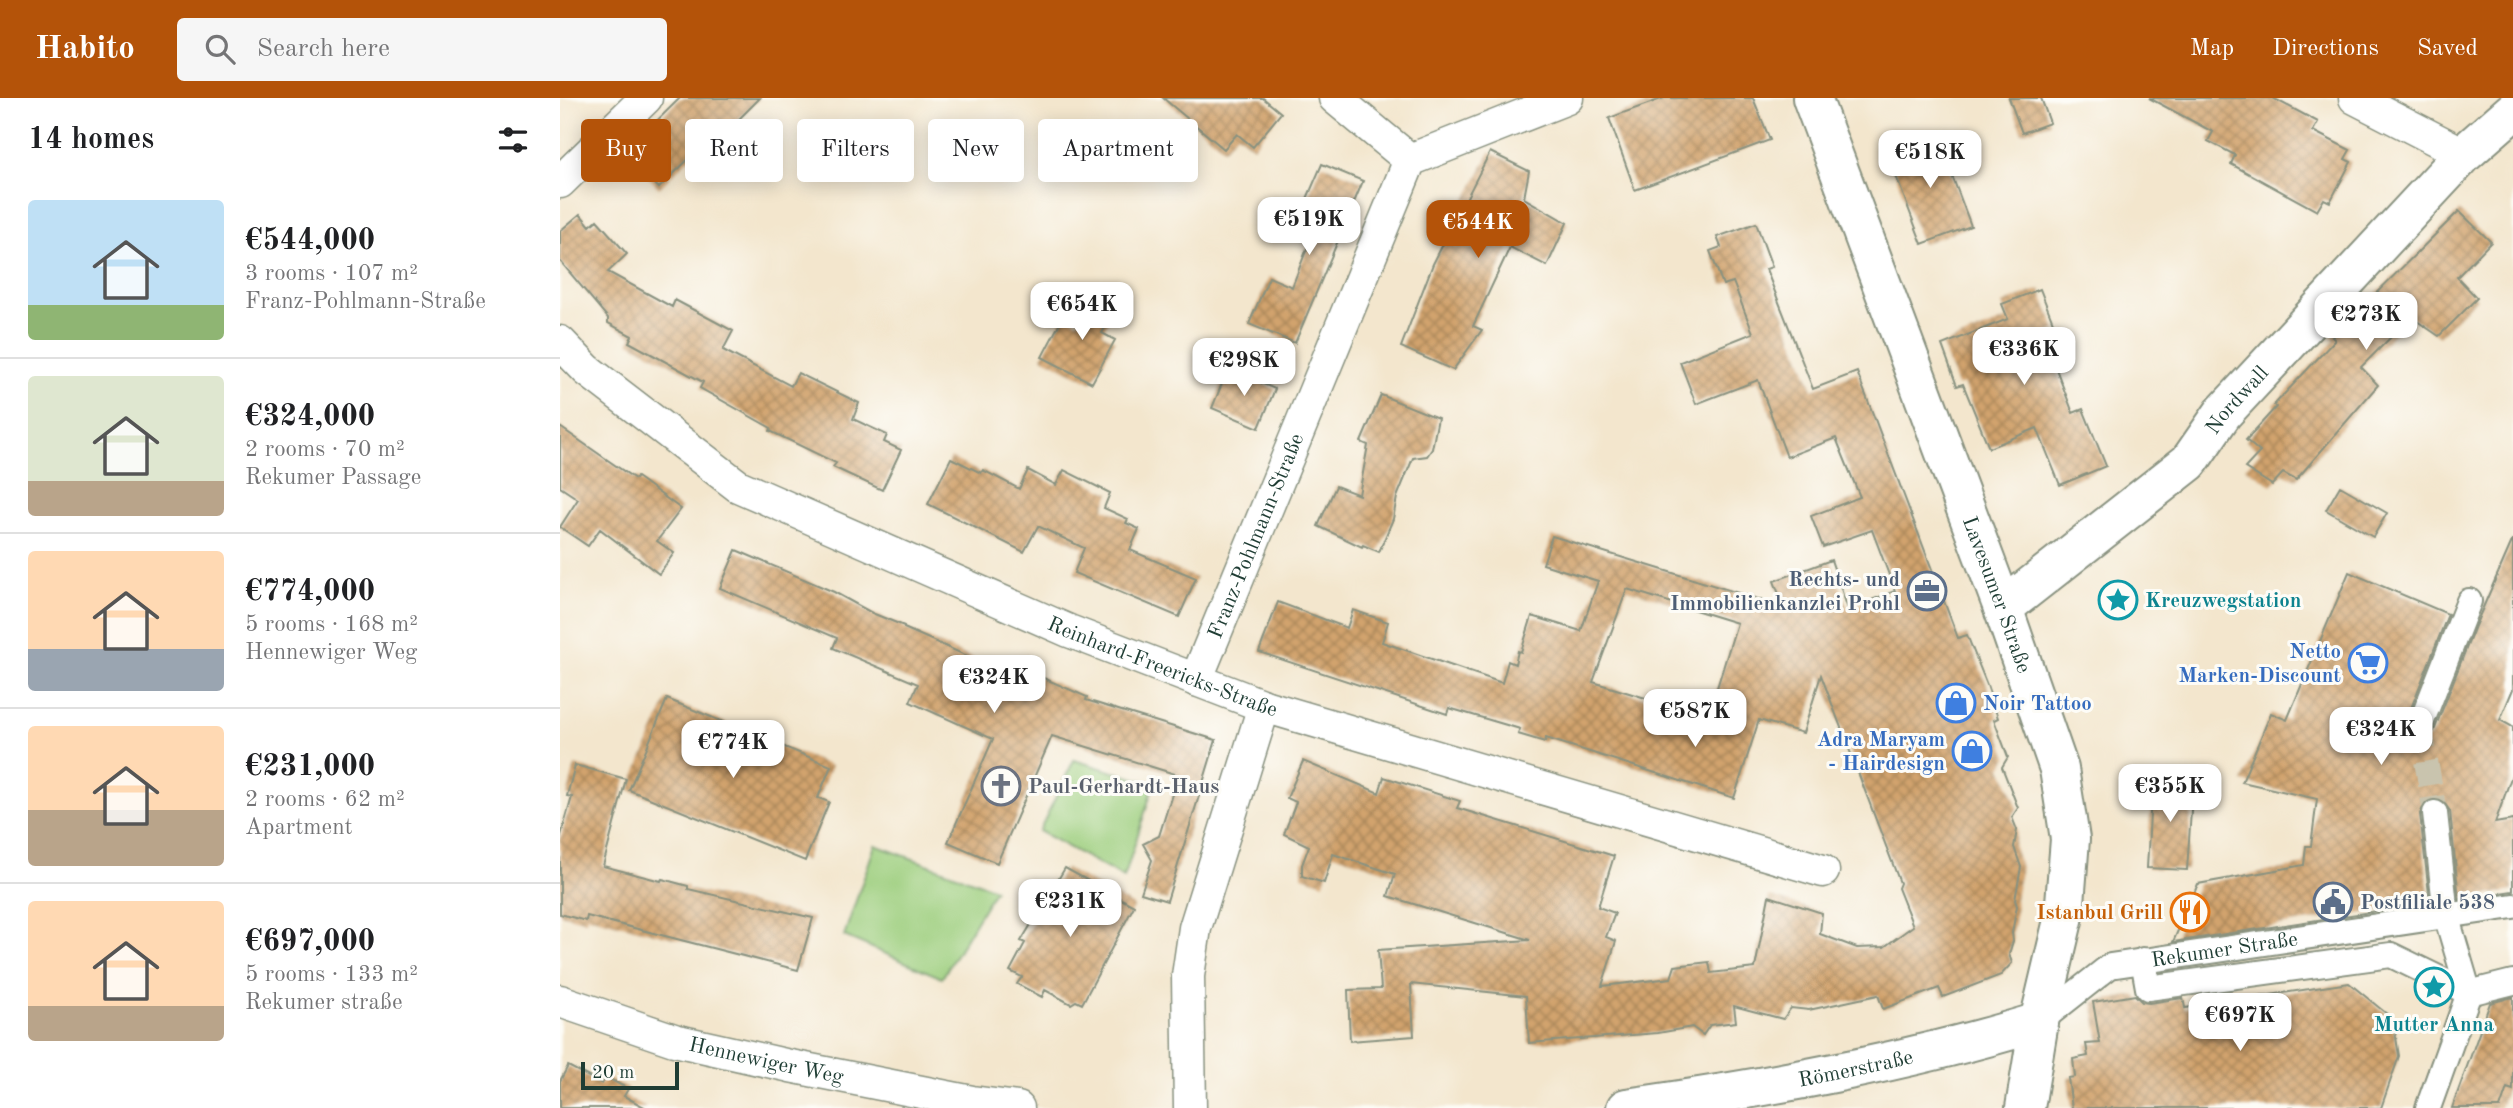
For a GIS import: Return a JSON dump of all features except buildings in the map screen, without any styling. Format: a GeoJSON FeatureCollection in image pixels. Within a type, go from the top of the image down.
{"type":"FeatureCollection","features":[{"type":"Feature","properties":{"kind":"street"},"geometry":{"type":"LineString","coordinates":[[560,182],[646,98]]}},
{"type":"Feature","properties":{"kind":"street"},"geometry":{"type":"LineString","coordinates":[[1335,98],[1410,160],[1567,98]]}},
{"type":"Feature","properties":{"kind":"street","name":"Lavesumer Straße"},"geometry":{"type":"LineString","coordinates":[[1812,98],[2003,608],[2059,768],[2070,839],[2064,916],[2039,1022],[2025,1108]]}},
{"type":"Feature","properties":{"kind":"street"},"geometry":{"type":"LineString","coordinates":[[2355,98],[2464,154]]}},
{"type":"Feature","properties":{"kind":"street","name":"Nordwall"},"geometry":{"type":"LineString","coordinates":[[2003,608],[2189,462],[2223,413],[2464,154],[2513,111]]}},
{"type":"Feature","properties":{"kind":"street","name":"Franz-Pohlmann-Straße"},"geometry":{"type":"LineString","coordinates":[[1196,680],[1410,160]]}},
{"type":"Feature","properties":{"kind":"street","name":"Reinhard-Freericks-Straße"},"geometry":{"type":"LineString","coordinates":[[560,342],[587,370],[738,486],[1069,631],[1264,706],[1822,871]]}},
{"type":"Feature","properties":{"kind":"street"},"geometry":{"type":"LineString","coordinates":[[2420,726],[2469,601]]}},
{"type":"Feature","properties":{"kind":"street"},"geometry":{"type":"LineString","coordinates":[[1190,1108],[1188,976],[1195,928],[1264,706]]}},
{"type":"Feature","properties":{"kind":"street"},"geometry":{"type":"LineString","coordinates":[[2428,1108],[2469,993],[2446,915],[2435,813]]}},
{"type":"Feature","properties":{"kind":"street","name":"Rekumer Straße"},"geometry":{"type":"LineString","coordinates":[[2039,1022],[2110,966],[2513,906]]}},
{"type":"Feature","properties":{"kind":"street","name":"Rekumer Straße"},"geometry":{"type":"LineString","coordinates":[[2143,960],[2148,988],[2391,954],[2469,993]]}},
{"type":"Feature","properties":{"kind":"street"},"geometry":{"type":"LineString","coordinates":[[2469,993],[2513,982]]}},
{"type":"Feature","properties":{"kind":"street","name":"Hennewiger Weg"},"geometry":{"type":"LineString","coordinates":[[560,1001],[674,1040],[972,1102],[1018,1108]]}},
{"type":"Feature","properties":{"kind":"street","name":"Römerstraße"},"geometry":{"type":"LineString","coordinates":[[1626,1108],[1702,1102],[1917,1056],[2039,1022]]}},
{"type":"Feature","properties":{"kind":"green space"},"geometry":{"type":"Polygon","coordinates":[[[1074,760],[1154,784],[1124,878],[1039,831],[1074,760]]]}},
{"type":"Feature","properties":{"kind":"green space"},"geometry":{"type":"Polygon","coordinates":[[[875,845],[995,889],[942,978],[844,936],[875,845]]]}},
{"type":"Feature","properties":{"kind":"tunnel"},"geometry":{"type":"LineString","coordinates":[[2420,726],[2435,813]]}},
{"type":"Feature","properties":{"kind":"place","name":"Rechts- und Immobilienkanzlei Prohl"},"geometry":{"type":"Point","coordinates":[1927,591]}},
{"type":"Feature","properties":{"kind":"place","name":"Kreuzwegstation"},"geometry":{"type":"Point","coordinates":[2118,600]}},
{"type":"Feature","properties":{"kind":"place","name":"Netto Marken-Discount"},"geometry":{"type":"Point","coordinates":[2368,663]}},
{"type":"Feature","properties":{"kind":"place","name":"Noir Tattoo"},"geometry":{"type":"Point","coordinates":[1956,703]}},
{"type":"Feature","properties":{"kind":"place","name":"Adra Maryam - Hairdesign"},"geometry":{"type":"Point","coordinates":[1972,751]}},
{"type":"Feature","properties":{"kind":"place","name":"Paul-Gerhardt-Haus"},"geometry":{"type":"Point","coordinates":[1001,786]}},
{"type":"Feature","properties":{"kind":"place","name":"Postfiliale 538"},"geometry":{"type":"Point","coordinates":[2333,902]}},
{"type":"Feature","properties":{"kind":"place","name":"Istanbul Grill"},"geometry":{"type":"Point","coordinates":[2190,912]}},
{"type":"Feature","properties":{"kind":"place","name":"Mutter Anna"},"geometry":{"type":"Point","coordinates":[2434,987]}}]}
